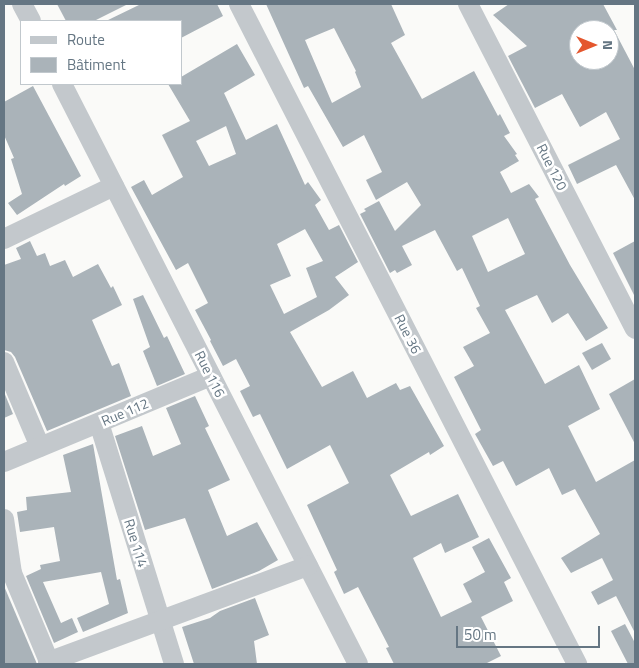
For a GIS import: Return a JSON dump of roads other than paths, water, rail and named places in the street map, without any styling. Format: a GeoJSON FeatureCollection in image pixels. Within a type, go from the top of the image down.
{"type":"FeatureCollection","features":[{"type":"Feature","properties":{"kind":"street"},"geometry":{"type":"LineString","coordinates":[[22,4],[30,20]]}},
{"type":"Feature","properties":{"kind":"street","name":"Rue 36"},"geometry":{"type":"LineString","coordinates":[[238,4],[577,664]]}},
{"type":"Feature","properties":{"kind":"street","name":"Rue 120"},"geometry":{"type":"LineString","coordinates":[[468,4],[635,329]]}},
{"type":"Feature","properties":{"kind":"street","name":"Rue 116"},"geometry":{"type":"LineString","coordinates":[[63,85],[358,664]]}},
{"type":"Feature","properties":{"kind":"street"},"geometry":{"type":"LineString","coordinates":[[4,239],[114,186]]}},
{"type":"Feature","properties":{"kind":"street"},"geometry":{"type":"LineString","coordinates":[[4,362],[40,447]]}},
{"type":"Feature","properties":{"kind":"street","name":"Rue 112"},"geometry":{"type":"LineString","coordinates":[[4,462],[211,376]]}},
{"type":"Feature","properties":{"kind":"street","name":"Rue 114"},"geometry":{"type":"LineString","coordinates":[[99,422],[174,664]]}},
{"type":"Feature","properties":{"kind":"street"},"geometry":{"type":"LineString","coordinates":[[4,519],[12,573],[49,663],[308,566]]}}]}
